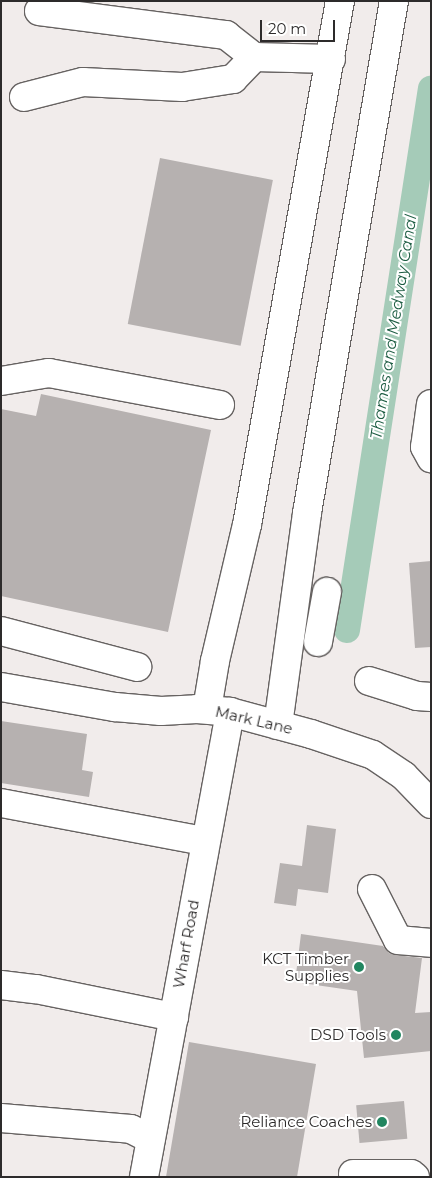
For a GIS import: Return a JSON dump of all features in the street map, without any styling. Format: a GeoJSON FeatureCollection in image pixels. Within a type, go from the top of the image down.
{"type":"FeatureCollection","features":[{"type":"Feature","properties":{"kind":"street","name":"Wharf Road"},"geometry":{"type":"LineString","coordinates":[[144,1177],[204,841],[218,711],[214,661],[247,525],[340,1]]}},
{"type":"Feature","properties":{"kind":"street"},"geometry":{"type":"LineString","coordinates":[[278,725],[307,513],[394,1]]}},
{"type":"Feature","properties":{"kind":"street"},"geometry":{"type":"LineString","coordinates":[[39,11],[226,35],[254,57],[331,59]]}},
{"type":"Feature","properties":{"kind":"street"},"geometry":{"type":"LineString","coordinates":[[24,97],[83,82],[182,87],[233,79],[254,57]]}},
{"type":"Feature","properties":{"kind":"street"},"geometry":{"type":"LineString","coordinates":[[1,381],[49,373],[220,405]]}},
{"type":"Feature","properties":{"kind":"street"},"geometry":{"type":"LineString","coordinates":[[431,404],[425,447],[431,458]]}},
{"type":"Feature","properties":{"kind":"street"},"geometry":{"type":"LineString","coordinates":[[318,642],[327,592]]}},
{"type":"Feature","properties":{"kind":"street"},"geometry":{"type":"LineString","coordinates":[[1,630],[137,668]]}},
{"type":"Feature","properties":{"kind":"street"},"geometry":{"type":"LineString","coordinates":[[370,681],[417,696],[431,697]]}},
{"type":"Feature","properties":{"kind":"street","name":"Mark Lane"},"geometry":{"type":"LineString","coordinates":[[1,687],[115,707],[161,711],[218,711],[278,725],[373,756],[404,776],[430,801]]}},
{"type":"Feature","properties":{"kind":"street"},"geometry":{"type":"LineString","coordinates":[[1,802],[204,841]]}},
{"type":"Feature","properties":{"kind":"street"},"geometry":{"type":"LineString","coordinates":[[372,889],[398,940],[431,943]]}},
{"type":"Feature","properties":{"kind":"street"},"geometry":{"type":"LineString","coordinates":[[1,986],[36,989],[174,1017]]}},
{"type":"Feature","properties":{"kind":"street"},"geometry":{"type":"LineString","coordinates":[[1,1118],[130,1129],[151,1140]]}},
{"type":"Feature","properties":{"kind":"street"},"geometry":{"type":"LineString","coordinates":[[353,1174],[411,1174],[415,1177]]}},
{"type":"Feature","properties":{"kind":"building"},"geometry":{"type":"Polygon","coordinates":[[[160,158],[273,180],[241,346],[128,324],[160,158]]]}},
{"type":"Feature","properties":{"kind":"building"},"geometry":{"type":"Polygon","coordinates":[[[41,394],[211,430],[168,632],[1,596],[1,409],[36,416],[41,394]]]}},
{"type":"Feature","properties":{"kind":"building"},"geometry":{"type":"Polygon","coordinates":[[[431,561],[431,647],[415,648],[409,563],[431,561]]]}},
{"type":"Feature","properties":{"kind":"building"},"geometry":{"type":"Polygon","coordinates":[[[1,721],[87,734],[82,770],[93,772],[89,797],[1,783],[1,721]]]}},
{"type":"Feature","properties":{"kind":"building"},"geometry":{"type":"Polygon","coordinates":[[[307,825],[336,829],[328,893],[298,889],[296,906],[274,903],[280,863],[302,866],[307,825]]]}},
{"type":"Feature","properties":{"kind":"building"},"geometry":{"type":"Polygon","coordinates":[[[301,934],[383,946],[389,953],[422,958],[415,1013],[431,1012],[431,1051],[364,1058],[357,991],[295,982],[301,934]]]}},
{"type":"Feature","properties":{"kind":"building"},"geometry":{"type":"Polygon","coordinates":[[[189,1042],[316,1064],[297,1177],[166,1177],[189,1042]]]}},
{"type":"Feature","properties":{"kind":"building","name":"Reliance Coaches"},"geometry":{"type":"Polygon","coordinates":[[[404,1101],[407,1139],[359,1143],[356,1105],[404,1101]]]}},
{"type":"Feature","properties":{"kind":"waterway","name":"Thames and Medway Canal"},"geometry":{"type":"LineString","coordinates":[[347,630],[431,88]]}},
{"type":"Feature","properties":{"kind":"place","name":"KCT Timber Supplies"},"geometry":{"type":"Point","coordinates":[359,967]}},
{"type":"Feature","properties":{"kind":"place","name":"DSD Tools"},"geometry":{"type":"Point","coordinates":[396,1035]}},
{"type":"Feature","properties":{"kind":"place","name":"Reliance Coaches"},"geometry":{"type":"Point","coordinates":[382,1122]}}]}
